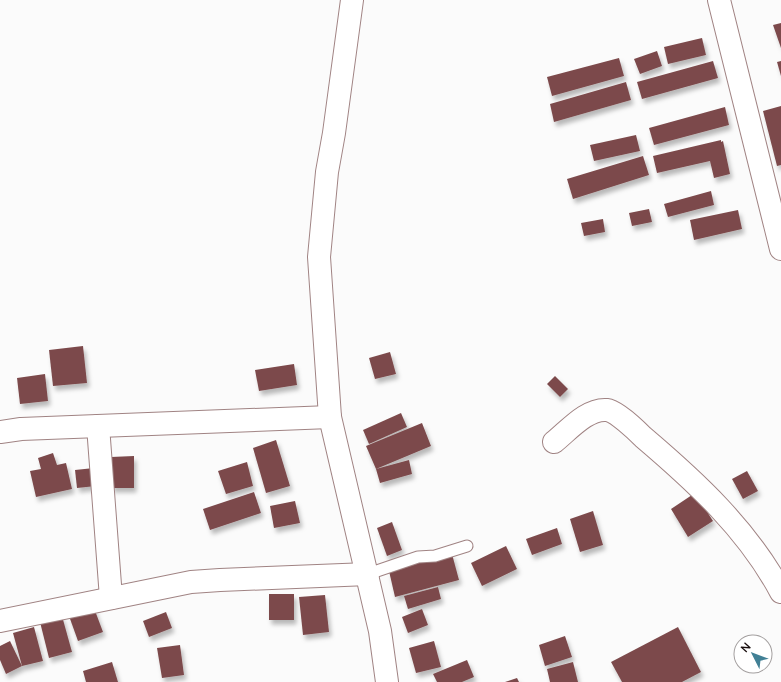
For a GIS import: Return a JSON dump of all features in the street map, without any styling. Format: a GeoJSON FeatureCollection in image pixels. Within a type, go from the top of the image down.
{"type":"FeatureCollection","features":[{"type":"Feature","properties":{"kind":"street"},"geometry":{"type":"LineString","coordinates":[[352,0],[334,133],[327,172],[319,257],[330,418],[368,574],[380,630],[387,682]]}},
{"type":"Feature","properties":{"kind":"street"},"geometry":{"type":"LineString","coordinates":[[719,0],[777,214],[781,249]]}},
{"type":"Feature","properties":{"kind":"street"},"geometry":{"type":"LineString","coordinates":[[554,442],[589,413],[599,410],[609,410],[625,421],[672,461],[708,495],[752,547],[768,569],[781,592]]}},
{"type":"Feature","properties":{"kind":"street"},"geometry":{"type":"LineString","coordinates":[[0,432],[22,429],[330,418]]}},
{"type":"Feature","properties":{"kind":"street"},"geometry":{"type":"LineString","coordinates":[[98,426],[111,598]]}},
{"type":"Feature","properties":{"kind":"street"},"geometry":{"type":"LineString","coordinates":[[0,621],[191,582],[368,574]]}},
{"type":"Feature","properties":{"kind":"lane"},"geometry":{"type":"LineString","coordinates":[[368,574],[418,557],[436,556],[467,546]]}},
{"type":"Feature","properties":{"kind":"building"},"geometry":{"type":"Polygon","coordinates":[[[781,23],[781,48],[773,25],[781,23]]]}},
{"type":"Feature","properties":{"kind":"building"},"geometry":{"type":"Polygon","coordinates":[[[702,38],[706,55],[668,64],[664,47],[702,38]]]}},
{"type":"Feature","properties":{"kind":"building"},"geometry":{"type":"Polygon","coordinates":[[[657,51],[662,66],[640,74],[634,59],[657,51]]]}},
{"type":"Feature","properties":{"kind":"building"},"geometry":{"type":"Polygon","coordinates":[[[619,58],[624,76],[552,96],[547,77],[619,58]]]}},
{"type":"Feature","properties":{"kind":"building"},"geometry":{"type":"Polygon","coordinates":[[[713,61],[718,78],[642,99],[637,82],[713,61]]]}},
{"type":"Feature","properties":{"kind":"building"},"geometry":{"type":"Polygon","coordinates":[[[781,61],[781,76],[777,62],[781,61]]]}},
{"type":"Feature","properties":{"kind":"building"},"geometry":{"type":"Polygon","coordinates":[[[626,82],[631,100],[554,122],[550,104],[626,82]]]}},
{"type":"Feature","properties":{"kind":"building"},"geometry":{"type":"Polygon","coordinates":[[[781,106],[781,165],[777,166],[763,111],[781,106]]]}},
{"type":"Feature","properties":{"kind":"building"},"geometry":{"type":"Polygon","coordinates":[[[725,107],[729,125],[654,145],[649,128],[725,107]]]}},
{"type":"Feature","properties":{"kind":"building"},"geometry":{"type":"Polygon","coordinates":[[[636,135],[640,151],[594,161],[590,145],[636,135]]]}},
{"type":"Feature","properties":{"kind":"building"},"geometry":{"type":"Polygon","coordinates":[[[721,140],[721,142],[723,141],[730,174],[714,178],[710,161],[657,173],[653,156],[721,140]]]}},
{"type":"Feature","properties":{"kind":"building"},"geometry":{"type":"Polygon","coordinates":[[[643,156],[649,175],[573,199],[567,179],[643,156]]]}},
{"type":"Feature","properties":{"kind":"building"},"geometry":{"type":"Polygon","coordinates":[[[711,191],[714,205],[668,217],[664,204],[711,191]]]}},
{"type":"Feature","properties":{"kind":"building"},"geometry":{"type":"Polygon","coordinates":[[[649,209],[652,222],[632,226],[629,213],[649,209]]]}},
{"type":"Feature","properties":{"kind":"building"},"geometry":{"type":"Polygon","coordinates":[[[738,210],[742,229],[694,240],[690,220],[738,210]]]}},
{"type":"Feature","properties":{"kind":"building"},"geometry":{"type":"Polygon","coordinates":[[[603,219],[605,232],[584,236],[581,223],[603,219]]]}},
{"type":"Feature","properties":{"kind":"building"},"geometry":{"type":"Polygon","coordinates":[[[83,346],[87,383],[53,386],[49,350],[83,346]]]}},
{"type":"Feature","properties":{"kind":"building"},"geometry":{"type":"Polygon","coordinates":[[[390,352],[396,374],[375,379],[369,358],[390,352]]]}},
{"type":"Feature","properties":{"kind":"building"},"geometry":{"type":"Polygon","coordinates":[[[294,364],[297,385],[259,391],[255,370],[294,364]]]}},
{"type":"Feature","properties":{"kind":"building"},"geometry":{"type":"Polygon","coordinates":[[[45,374],[48,401],[20,404],[17,378],[45,374]]]}},
{"type":"Feature","properties":{"kind":"building"},"geometry":{"type":"Polygon","coordinates":[[[555,376],[568,389],[560,397],[547,384],[555,376]]]}},
{"type":"Feature","properties":{"kind":"building"},"geometry":{"type":"Polygon","coordinates":[[[401,413],[407,427],[369,444],[363,430],[401,413]]]}},
{"type":"Feature","properties":{"kind":"building"},"geometry":{"type":"Polygon","coordinates":[[[422,423],[431,446],[376,469],[366,446],[422,423]]]}},
{"type":"Feature","properties":{"kind":"building"},"geometry":{"type":"Polygon","coordinates":[[[276,440],[290,486],[266,493],[253,448],[276,440]]]}},
{"type":"Feature","properties":{"kind":"building"},"geometry":{"type":"Polygon","coordinates":[[[53,453],[57,465],[66,463],[72,489],[36,497],[30,471],[41,469],[38,458],[53,453]]]}},
{"type":"Feature","properties":{"kind":"building"},"geometry":{"type":"Polygon","coordinates":[[[134,456],[134,488],[111,488],[111,457],[134,456]]]}},
{"type":"Feature","properties":{"kind":"building"},"geometry":{"type":"Polygon","coordinates":[[[409,460],[412,474],[380,483],[376,469],[409,460]]]}},
{"type":"Feature","properties":{"kind":"building"},"geometry":{"type":"Polygon","coordinates":[[[247,462],[253,486],[226,494],[218,471],[247,462]]]}},
{"type":"Feature","properties":{"kind":"building"},"geometry":{"type":"Polygon","coordinates":[[[94,468],[96,486],[77,488],[75,470],[94,468]]]}},
{"type":"Feature","properties":{"kind":"building"},"geometry":{"type":"Polygon","coordinates":[[[747,471],[758,491],[743,499],[732,479],[747,471]]]}},
{"type":"Feature","properties":{"kind":"building"},"geometry":{"type":"Polygon","coordinates":[[[254,492],[261,513],[210,530],[203,509],[254,492]]]}},
{"type":"Feature","properties":{"kind":"building"},"geometry":{"type":"Polygon","coordinates":[[[695,493],[713,521],[688,537],[671,509],[695,493]]]}},
{"type":"Feature","properties":{"kind":"building"},"geometry":{"type":"Polygon","coordinates":[[[295,501],[300,523],[274,528],[270,506],[295,501]]]}},
{"type":"Feature","properties":{"kind":"building"},"geometry":{"type":"Polygon","coordinates":[[[593,511],[603,545],[580,552],[570,519],[593,511]]]}},
{"type":"Feature","properties":{"kind":"building"},"geometry":{"type":"Polygon","coordinates":[[[392,522],[402,550],[387,556],[377,528],[392,522]]]}},
{"type":"Feature","properties":{"kind":"building"},"geometry":{"type":"Polygon","coordinates":[[[557,528],[562,544],[532,555],[526,539],[557,528]]]}},
{"type":"Feature","properties":{"kind":"building"},"geometry":{"type":"Polygon","coordinates":[[[506,546],[517,569],[482,586],[471,563],[506,546]]]}},
{"type":"Feature","properties":{"kind":"building"},"geometry":{"type":"Polygon","coordinates":[[[452,554],[459,580],[395,597],[389,571],[452,554]]]}},
{"type":"Feature","properties":{"kind":"building"},"geometry":{"type":"Polygon","coordinates":[[[438,587],[441,599],[408,609],[404,596],[438,587]]]}},
{"type":"Feature","properties":{"kind":"building"},"geometry":{"type":"Polygon","coordinates":[[[269,594],[294,594],[294,620],[269,620],[269,594]]]}},
{"type":"Feature","properties":{"kind":"building"},"geometry":{"type":"Polygon","coordinates":[[[325,595],[329,632],[303,635],[299,597],[325,595]]]}},
{"type":"Feature","properties":{"kind":"building"},"geometry":{"type":"Polygon","coordinates":[[[94,608],[103,632],[78,641],[69,616],[94,608]]]}},
{"type":"Feature","properties":{"kind":"building"},"geometry":{"type":"Polygon","coordinates":[[[422,609],[428,625],[408,633],[402,617],[422,609]]]}},
{"type":"Feature","properties":{"kind":"building"},"geometry":{"type":"Polygon","coordinates":[[[166,612],[172,628],[149,637],[143,621],[166,612]]]}},
{"type":"Feature","properties":{"kind":"building"},"geometry":{"type":"Polygon","coordinates":[[[62,616],[72,652],[49,658],[40,622],[62,616]]]}},
{"type":"Feature","properties":{"kind":"building"},"geometry":{"type":"Polygon","coordinates":[[[34,627],[43,661],[22,666],[13,633],[34,627]]]}},
{"type":"Feature","properties":{"kind":"building"},"geometry":{"type":"Polygon","coordinates":[[[678,627],[701,672],[682,682],[622,682],[611,662],[678,627]]]}},
{"type":"Feature","properties":{"kind":"building"},"geometry":{"type":"Polygon","coordinates":[[[565,636],[572,657],[545,666],[539,645],[565,636]]]}},
{"type":"Feature","properties":{"kind":"building"},"geometry":{"type":"Polygon","coordinates":[[[10,641],[22,666],[6,674],[0,660],[0,646],[10,641]]]}},
{"type":"Feature","properties":{"kind":"building"},"geometry":{"type":"Polygon","coordinates":[[[434,641],[441,667],[416,673],[409,648],[434,641]]]}},
{"type":"Feature","properties":{"kind":"building"},"geometry":{"type":"Polygon","coordinates":[[[180,645],[184,675],[162,678],[157,648],[180,645]]]}},
{"type":"Feature","properties":{"kind":"building"},"geometry":{"type":"Polygon","coordinates":[[[467,660],[474,677],[462,682],[437,682],[433,674],[467,660]]]}},
{"type":"Feature","properties":{"kind":"building"},"geometry":{"type":"Polygon","coordinates":[[[112,662],[118,682],[86,682],[83,671],[112,662]]]}},
{"type":"Feature","properties":{"kind":"building"},"geometry":{"type":"Polygon","coordinates":[[[573,662],[578,682],[550,682],[547,669],[573,662]]]}},
{"type":"Feature","properties":{"kind":"building"},"geometry":{"type":"Polygon","coordinates":[[[517,678],[519,682],[505,682],[517,678]]]}}]}
